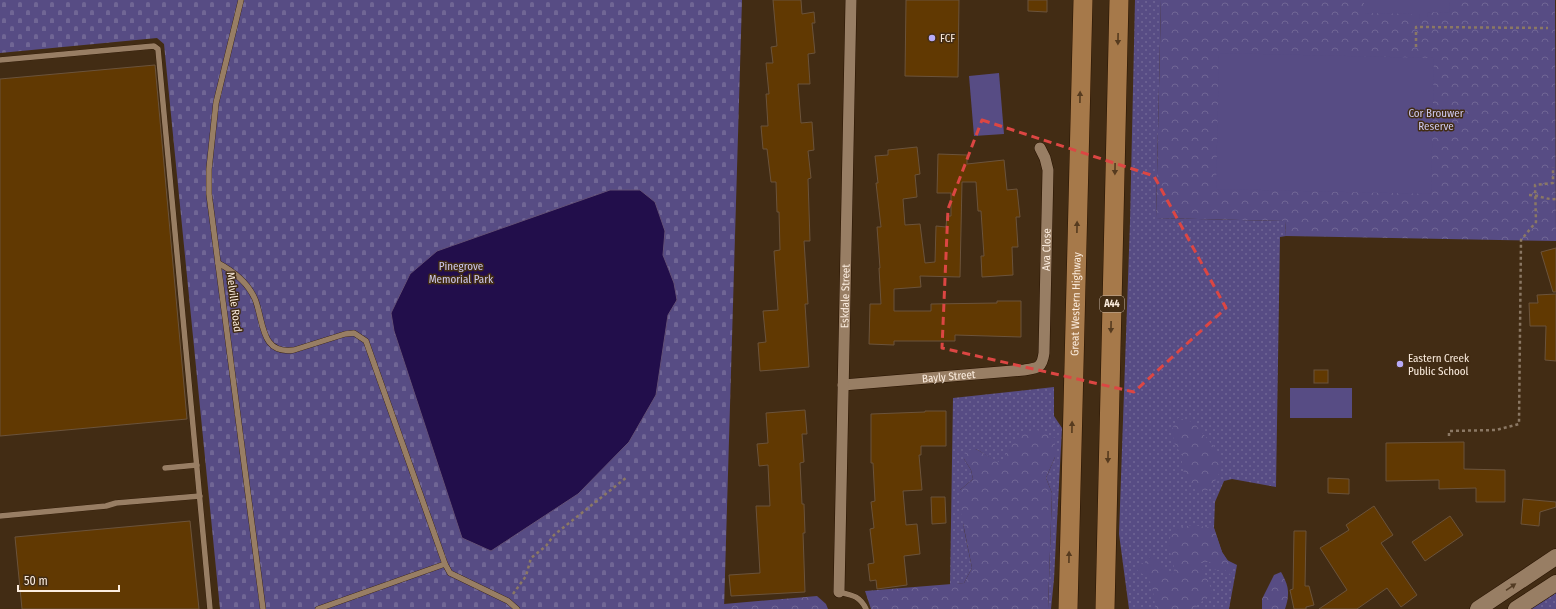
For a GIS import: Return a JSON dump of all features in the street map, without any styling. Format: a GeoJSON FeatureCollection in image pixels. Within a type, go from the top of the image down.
{"type":"FeatureCollection","features":[{"type":"Feature","properties":{"kind":"highway","name":"Great Western Highway"},"geometry":{"type":"LineString","coordinates":[[1068,609],[1083,0]]}},
{"type":"Feature","properties":{"kind":"highway","name":"A44"},"geometry":{"type":"LineString","coordinates":[[1105,609],[1119,0]]}},
{"type":"Feature","properties":{"kind":"main road"},"geometry":{"type":"LineString","coordinates":[[1478,609],[1556,557]]}},
{"type":"Feature","properties":{"kind":"main road"},"geometry":{"type":"LineString","coordinates":[[1516,609],[1556,583]]}},
{"type":"Feature","properties":{"kind":"street","name":"Eskdale Street"},"geometry":{"type":"LineString","coordinates":[[839,592],[851,0]]}},
{"type":"Feature","properties":{"kind":"street","name":"Ava Close"},"geometry":{"type":"LineString","coordinates":[[1040,148],[1045,158],[1048,170],[1044,353]]}},
{"type":"Feature","properties":{"kind":"street","name":"Bayly Street"},"geometry":{"type":"LineString","coordinates":[[843,385],[1037,368],[1042,363],[1044,353]]}},
{"type":"Feature","properties":{"kind":"lane","name":"Melville Road"},"geometry":{"type":"LineString","coordinates":[[242,0],[216,103],[211,149],[209,194],[263,609]]}},
{"type":"Feature","properties":{"kind":"lane"},"geometry":{"type":"LineString","coordinates":[[0,60],[154,46],[158,49],[210,609]]}},
{"type":"Feature","properties":{"kind":"lane"},"geometry":{"type":"LineString","coordinates":[[218,263],[234,272],[248,287],[255,299],[265,335],[273,347],[286,352],[345,334],[354,333],[366,341],[445,564],[450,573],[508,600],[517,609]]}},
{"type":"Feature","properties":{"kind":"lane"},"geometry":{"type":"LineString","coordinates":[[165,468],[197,465]]}},
{"type":"Feature","properties":{"kind":"lane"},"geometry":{"type":"LineString","coordinates":[[0,516],[106,506],[116,503],[200,496]]}},
{"type":"Feature","properties":{"kind":"lane"},"geometry":{"type":"LineString","coordinates":[[318,609],[445,564]]}},
{"type":"Feature","properties":{"kind":"lane"},"geometry":{"type":"LineString","coordinates":[[839,592],[858,597],[866,609]]}},
{"type":"Feature","properties":{"kind":"path"},"geometry":{"type":"LineString","coordinates":[[1416,47],[1416,27],[1548,28]]}},
{"type":"Feature","properties":{"kind":"path"},"geometry":{"type":"LineString","coordinates":[[1450,436],[1450,431],[1496,430],[1519,424],[1521,240],[1536,222],[1535,184],[1553,183],[1553,167]]}},
{"type":"Feature","properties":{"kind":"path"},"geometry":{"type":"LineString","coordinates":[[1529,195],[1535,195],[1546,199],[1556,199]]}},
{"type":"Feature","properties":{"kind":"path"},"geometry":{"type":"LineString","coordinates":[[508,600],[526,576],[531,558],[546,546],[554,535],[627,477]]}},
{"type":"Feature","properties":{"kind":"highlighted area"},"geometry":{"type":"Polygon","coordinates":[[[982,120],[1154,176],[1226,308],[1134,392],[942,348],[948,209],[982,120]]]}},
{"type":"Feature","properties":{"kind":"green space","name":"Pinegrove Memorial Park"},"geometry":{"type":"Polygon","coordinates":[[[0,0],[742,0],[724,609],[220,609],[164,44],[157,38],[0,53],[0,0]]]}},
{"type":"Feature","properties":{"kind":"green space"},"geometry":{"type":"Polygon","coordinates":[[[1135,0],[1161,0],[1156,218],[1285,221],[1286,236],[1280,237],[1276,487],[1232,479],[1224,481],[1215,502],[1214,528],[1222,552],[1227,560],[1237,565],[1229,609],[1129,609],[1119,534],[1130,222],[1135,0]]]}},
{"type":"Feature","properties":{"kind":"green space","name":"Cor Brouwer Reserve"},"geometry":{"type":"Polygon","coordinates":[[[1161,0],[1555,0],[1556,241],[1286,236],[1285,221],[1156,218],[1161,0]]]}},
{"type":"Feature","properties":{"kind":"green space"},"geometry":{"type":"Polygon","coordinates":[[[1364,0],[1444,0],[1444,2],[1450,2],[1449,13],[1428,12],[1427,17],[1424,17],[1424,14],[1420,14],[1419,19],[1412,19],[1412,14],[1364,13],[1364,0]]]}},
{"type":"Feature","properties":{"kind":"green space"},"geometry":{"type":"Polygon","coordinates":[[[1219,53],[1434,58],[1431,194],[1216,189],[1219,53]]]}},
{"type":"Feature","properties":{"kind":"green space"},"geometry":{"type":"Polygon","coordinates":[[[999,73],[1004,134],[974,136],[969,76],[999,73]]]}},
{"type":"Feature","properties":{"kind":"green space"},"geometry":{"type":"Polygon","coordinates":[[[1054,387],[1054,416],[1062,428],[1051,609],[1048,609],[1052,493],[1046,478],[1055,457],[1004,466],[976,449],[964,459],[971,470],[973,479],[960,490],[964,529],[972,568],[964,583],[950,585],[953,398],[1054,387]]]}},
{"type":"Feature","properties":{"kind":"green space"},"geometry":{"type":"Polygon","coordinates":[[[1290,388],[1352,388],[1352,418],[1290,418],[1290,388]]]}},
{"type":"Feature","properties":{"kind":"green space"},"geometry":{"type":"Polygon","coordinates":[[[1178,418],[1193,422],[1220,454],[1222,468],[1214,483],[1205,493],[1188,483],[1182,467],[1182,455],[1174,443],[1172,429],[1178,418]]]}},
{"type":"Feature","properties":{"kind":"green space"},"geometry":{"type":"Polygon","coordinates":[[[1037,430],[1055,438],[1055,457],[1046,478],[1052,493],[1048,609],[871,609],[865,591],[964,583],[972,568],[960,508],[960,490],[973,479],[971,470],[964,459],[965,451],[976,449],[1004,465],[1007,448],[1023,432],[1037,430]]]}},
{"type":"Feature","properties":{"kind":"green space"},"geometry":{"type":"Polygon","coordinates":[[[1192,525],[1214,528],[1222,552],[1233,568],[1231,575],[1225,570],[1215,570],[1210,562],[1200,562],[1210,585],[1212,594],[1197,605],[1196,609],[1155,609],[1151,584],[1147,577],[1138,571],[1135,566],[1140,563],[1147,563],[1150,556],[1172,576],[1174,573],[1174,565],[1169,545],[1173,529],[1192,525]]]}},
{"type":"Feature","properties":{"kind":"green space"},"geometry":{"type":"Polygon","coordinates":[[[1281,572],[1288,590],[1288,599],[1285,609],[1262,609],[1262,599],[1274,575],[1281,572]]]}},
{"type":"Feature","properties":{"kind":"green space"},"geometry":{"type":"Polygon","coordinates":[[[1556,591],[1556,609],[1530,609],[1556,591]]]}},
{"type":"Feature","properties":{"kind":"green space"},"geometry":{"type":"Polygon","coordinates":[[[817,596],[826,604],[828,609],[724,609],[724,604],[817,596]]]}},
{"type":"Feature","properties":{"kind":"shaded area"},"geometry":{"type":"Polygon","coordinates":[[[610,190],[640,190],[655,202],[665,231],[663,255],[674,283],[677,300],[668,315],[656,395],[629,442],[578,494],[491,551],[462,538],[394,331],[391,313],[410,274],[437,251],[610,190]]]}},
{"type":"Feature","properties":{"kind":"building"},"geometry":{"type":"Polygon","coordinates":[[[773,0],[801,0],[802,14],[814,12],[815,23],[812,23],[815,53],[808,54],[810,84],[798,84],[801,123],[812,122],[814,150],[808,151],[811,178],[808,179],[810,241],[804,241],[808,304],[805,304],[809,367],[760,371],[758,343],[766,342],[763,311],[778,310],[774,251],[780,250],[779,212],[777,212],[776,182],[771,182],[767,149],[763,149],[761,126],[768,126],[766,94],[769,94],[766,63],[773,63],[771,47],[777,46],[773,0]]]}},
{"type":"Feature","properties":{"kind":"building","name":"FCF"},"geometry":{"type":"Polygon","coordinates":[[[906,0],[959,0],[958,77],[905,76],[906,0]]]}},
{"type":"Feature","properties":{"kind":"building"},"geometry":{"type":"Polygon","coordinates":[[[1028,0],[1047,0],[1047,12],[1028,11],[1028,0]]]}},
{"type":"Feature","properties":{"kind":"building"},"geometry":{"type":"Polygon","coordinates":[[[155,65],[187,419],[0,436],[0,79],[155,65]]]}},
{"type":"Feature","properties":{"kind":"building"},"geometry":{"type":"Polygon","coordinates":[[[917,147],[920,174],[915,175],[917,197],[903,199],[905,225],[920,224],[925,263],[935,262],[936,226],[946,227],[947,216],[951,216],[951,193],[937,193],[938,154],[967,155],[967,164],[1004,160],[1007,190],[1017,189],[1020,217],[1016,217],[1018,247],[1012,247],[1013,275],[982,277],[981,256],[984,256],[981,211],[978,211],[976,182],[962,182],[960,277],[920,276],[921,287],[894,289],[894,311],[931,311],[931,304],[1021,301],[1021,337],[955,335],[955,341],[894,341],[894,345],[869,344],[870,304],[881,304],[877,227],[881,227],[876,183],[878,183],[875,156],[888,155],[888,150],[917,147]]]}},
{"type":"Feature","properties":{"kind":"building"},"geometry":{"type":"Polygon","coordinates":[[[1556,248],[1556,292],[1553,292],[1541,252],[1556,248]]]}},
{"type":"Feature","properties":{"kind":"building"},"geometry":{"type":"Polygon","coordinates":[[[1556,294],[1556,361],[1545,360],[1546,326],[1530,326],[1529,303],[1538,303],[1537,295],[1556,294]]]}},
{"type":"Feature","properties":{"kind":"building"},"geometry":{"type":"Polygon","coordinates":[[[1314,370],[1328,370],[1328,383],[1314,383],[1314,370]]]}},
{"type":"Feature","properties":{"kind":"building"},"geometry":{"type":"Polygon","coordinates":[[[805,410],[807,434],[802,434],[804,462],[800,463],[802,504],[804,504],[805,533],[803,533],[805,592],[731,596],[729,575],[760,573],[756,506],[770,506],[768,465],[759,466],[757,444],[768,443],[766,413],[805,410]]]}},
{"type":"Feature","properties":{"kind":"building"},"geometry":{"type":"Polygon","coordinates":[[[946,411],[946,446],[921,446],[921,455],[919,455],[922,490],[903,491],[906,525],[917,524],[920,554],[904,556],[907,585],[877,589],[876,580],[870,581],[868,564],[874,563],[870,529],[874,528],[871,502],[875,501],[873,463],[871,463],[871,414],[946,411]]]}},
{"type":"Feature","properties":{"kind":"building"},"geometry":{"type":"Polygon","coordinates":[[[1464,442],[1464,469],[1505,470],[1505,502],[1476,502],[1476,488],[1439,489],[1439,480],[1386,481],[1386,443],[1464,442]]]}},
{"type":"Feature","properties":{"kind":"building"},"geometry":{"type":"Polygon","coordinates":[[[1328,478],[1349,479],[1349,494],[1328,493],[1328,478]]]}},
{"type":"Feature","properties":{"kind":"building"},"geometry":{"type":"Polygon","coordinates":[[[931,497],[945,497],[946,523],[932,524],[931,497]]]}},
{"type":"Feature","properties":{"kind":"building"},"geometry":{"type":"Polygon","coordinates":[[[1523,499],[1556,502],[1556,507],[1540,512],[1539,526],[1521,524],[1523,499]]]}},
{"type":"Feature","properties":{"kind":"building"},"geometry":{"type":"Polygon","coordinates":[[[1374,506],[1393,535],[1381,543],[1417,595],[1401,607],[1387,588],[1357,609],[1319,609],[1347,590],[1320,548],[1349,530],[1346,525],[1374,506]]]}},
{"type":"Feature","properties":{"kind":"building"},"geometry":{"type":"Polygon","coordinates":[[[1450,516],[1463,535],[1425,561],[1412,542],[1450,516]]]}},
{"type":"Feature","properties":{"kind":"building"},"geometry":{"type":"Polygon","coordinates":[[[190,521],[199,609],[22,609],[15,537],[190,521]]]}},
{"type":"Feature","properties":{"kind":"building"},"geometry":{"type":"Polygon","coordinates":[[[1294,531],[1306,531],[1305,586],[1309,586],[1314,605],[1306,607],[1306,609],[1294,609],[1290,590],[1293,589],[1294,531]]]}},
{"type":"Feature","properties":{"kind":"place","name":"FCF"},"geometry":{"type":"Point","coordinates":[932,38]}},
{"type":"Feature","properties":{"kind":"place","name":"Eastern Creek Public School"},"geometry":{"type":"Point","coordinates":[1400,364]}}]}
